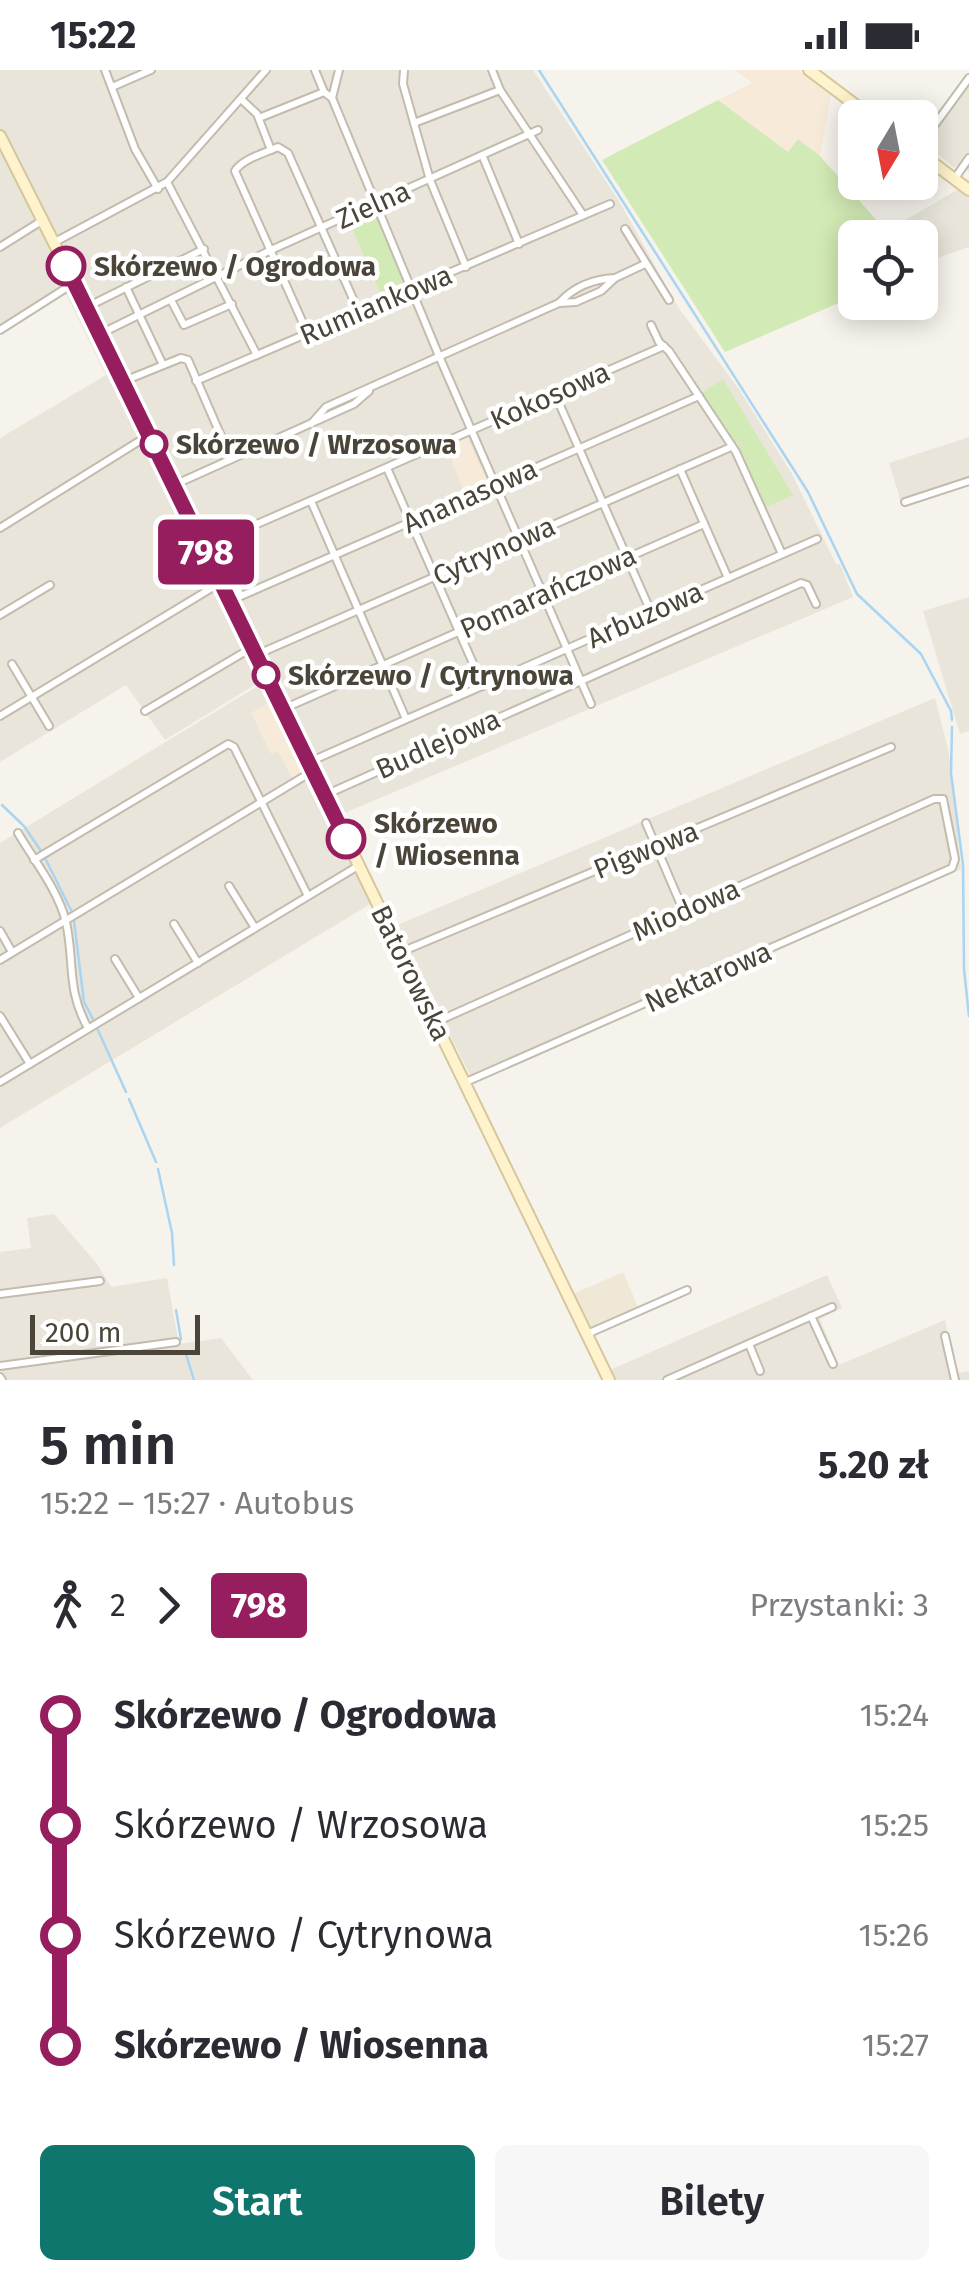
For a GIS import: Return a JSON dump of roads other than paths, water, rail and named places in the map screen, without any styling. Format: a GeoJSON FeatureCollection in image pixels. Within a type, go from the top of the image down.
{"type":"FeatureCollection","features":[{"type":"Feature","properties":{"kind":"street"},"geometry":{"type":"LineString","coordinates":[[105,70],[136,149],[158,189]]}},
{"type":"Feature","properties":{"kind":"street"},"geometry":{"type":"LineString","coordinates":[[112,87],[151,70]]}},
{"type":"Feature","properties":{"kind":"street"},"geometry":{"type":"LineString","coordinates":[[54,242],[167,182],[266,70]]}},
{"type":"Feature","properties":{"kind":"street"},"geometry":{"type":"LineString","coordinates":[[315,70],[324,92],[332,98],[439,356],[591,704]]}},
{"type":"Feature","properties":{"kind":"street"},"geometry":{"type":"LineString","coordinates":[[332,98],[339,70]]}},
{"type":"Feature","properties":{"kind":"street"},"geometry":{"type":"LineString","coordinates":[[404,70],[402,84],[430,180],[466,267]]}},
{"type":"Feature","properties":{"kind":"street"},"geometry":{"type":"LineString","coordinates":[[492,70],[500,90],[534,133],[583,216]]}},
{"type":"Feature","properties":{"kind":"street"},"geometry":{"type":"LineString","coordinates":[[809,70],[848,100]]}},
{"type":"Feature","properties":{"kind":"street"},"geometry":{"type":"LineString","coordinates":[[938,120],[969,78]]}},
{"type":"Feature","properties":{"kind":"street"},"geometry":{"type":"LineString","coordinates":[[414,124],[500,90]]}},
{"type":"Feature","properties":{"kind":"street"},"geometry":{"type":"LineString","coordinates":[[259,118],[324,92]]}},
{"type":"Feature","properties":{"kind":"street"},"geometry":{"type":"LineString","coordinates":[[241,98],[259,118],[271,150]]}},
{"type":"Feature","properties":{"kind":"street","name":"Zielna"},"geometry":{"type":"LineString","coordinates":[[100,334],[271,250],[534,133]]}},
{"type":"Feature","properties":{"kind":"street","name":"Batorowska"},"geometry":{"type":"LineString","coordinates":[[0,136],[609,1380]]}},
{"type":"Feature","properties":{"kind":"street"},"geometry":{"type":"LineString","coordinates":[[307,332],[234,171],[271,150],[282,148],[288,152],[358,310]]}},
{"type":"Feature","properties":{"kind":"street"},"geometry":{"type":"LineString","coordinates":[[482,157],[520,244]]}},
{"type":"Feature","properties":{"kind":"street"},"geometry":{"type":"LineString","coordinates":[[957,174],[969,158]]}},
{"type":"Feature","properties":{"kind":"street"},"geometry":{"type":"LineString","coordinates":[[938,164],[969,176]]}},
{"type":"Feature","properties":{"kind":"street"},"geometry":{"type":"LineString","coordinates":[[957,174],[969,190]]}},
{"type":"Feature","properties":{"kind":"street"},"geometry":{"type":"LineString","coordinates":[[167,182],[256,355]]}},
{"type":"Feature","properties":{"kind":"street","name":"Rumiankowa"},"geometry":{"type":"LineString","coordinates":[[196,381],[610,204]]}},
{"type":"Feature","properties":{"kind":"street"},"geometry":{"type":"LineString","coordinates":[[0,247],[43,220]]}},
{"type":"Feature","properties":{"kind":"street"},"geometry":{"type":"LineString","coordinates":[[625,228],[669,300]]}},
{"type":"Feature","properties":{"kind":"street"},"geometry":{"type":"LineString","coordinates":[[96,302],[204,249]]}},
{"type":"Feature","properties":{"kind":"street"},"geometry":{"type":"LineString","coordinates":[[173,485],[311,424],[326,407],[559,303],[582,285],[599,278],[616,278],[645,264]]}},
{"type":"Feature","properties":{"kind":"street"},"geometry":{"type":"LineString","coordinates":[[559,303],[576,302],[610,286],[616,278]]}},
{"type":"Feature","properties":{"kind":"street"},"geometry":{"type":"LineString","coordinates":[[0,330],[75,283]]}},
{"type":"Feature","properties":{"kind":"street"},"geometry":{"type":"LineString","coordinates":[[126,287],[163,365]]}},
{"type":"Feature","properties":{"kind":"street"},"geometry":{"type":"LineString","coordinates":[[170,300],[184,325],[232,304]]}},
{"type":"Feature","properties":{"kind":"street"},"geometry":{"type":"LineString","coordinates":[[651,325],[736,452],[782,554]]}},
{"type":"Feature","properties":{"kind":"street","name":"Kokosowa"},"geometry":{"type":"LineString","coordinates":[[241,596],[216,542],[664,346]]}},
{"type":"Feature","properties":{"kind":"street"},"geometry":{"type":"LineString","coordinates":[[134,378],[182,358],[188,360],[231,459]]}},
{"type":"Feature","properties":{"kind":"street"},"geometry":{"type":"LineString","coordinates":[[555,394],[652,612]]}},
{"type":"Feature","properties":{"kind":"street","name":"Ananasowa"},"geometry":{"type":"LineString","coordinates":[[241,596],[699,396]]}},
{"type":"Feature","properties":{"kind":"street"},"geometry":{"type":"LineString","coordinates":[[0,528],[149,435]]}},
{"type":"Feature","properties":{"kind":"street","name":"Cytrynowa"},"geometry":{"type":"LineString","coordinates":[[145,712],[254,651],[359,610],[731,447]]}},
{"type":"Feature","properties":{"kind":"street"},"geometry":{"type":"LineString","coordinates":[[387,468],[482,686]]}},
{"type":"Feature","properties":{"kind":"street"},"geometry":{"type":"LineString","coordinates":[[680,470],[728,578]]}},
{"type":"Feature","properties":{"kind":"street"},"geometry":{"type":"LineString","coordinates":[[905,502],[969,481]]}},
{"type":"Feature","properties":{"kind":"street"},"geometry":{"type":"LineString","coordinates":[[311,501],[406,720]]}},
{"type":"Feature","properties":{"kind":"street","name":"Pomarańczowa"},"geometry":{"type":"LineString","coordinates":[[283,709],[704,524]]}},
{"type":"Feature","properties":{"kind":"street","name":"Arbuzowa"},"geometry":{"type":"LineString","coordinates":[[0,960],[311,766],[406,720],[817,539]]}},
{"type":"Feature","properties":{"kind":"street"},"geometry":{"type":"LineString","coordinates":[[0,716],[221,582]]}},
{"type":"Feature","properties":{"kind":"street","name":"Budlejowa"},"geometry":{"type":"LineString","coordinates":[[325,795],[801,583],[807,585],[816,604]]}},
{"type":"Feature","properties":{"kind":"street"},"geometry":{"type":"LineString","coordinates":[[0,615],[50,585]]}},
{"type":"Feature","properties":{"kind":"street"},"geometry":{"type":"LineString","coordinates":[[12,664],[50,726]]}},
{"type":"Feature","properties":{"kind":"street"},"geometry":{"type":"LineString","coordinates":[[34,860],[221,746],[234,747],[308,896]]}},
{"type":"Feature","properties":{"kind":"street","name":"Pigwowa"},"geometry":{"type":"LineString","coordinates":[[401,952],[890,747]]}},
{"type":"Feature","properties":{"kind":"street","name":"Miodowa"},"geometry":{"type":"LineString","coordinates":[[435,1022],[938,798],[943,800],[950,825],[952,868]]}},
{"type":"Feature","properties":{"kind":"street"},"geometry":{"type":"LineString","coordinates":[[646,823],[684,912]]}},
{"type":"Feature","properties":{"kind":"street"},"geometry":{"type":"LineString","coordinates":[[18,833],[55,894],[65,920],[74,1000],[88,1028]]}},
{"type":"Feature","properties":{"kind":"street"},"geometry":{"type":"LineString","coordinates":[[0,1082],[359,866]]}},
{"type":"Feature","properties":{"kind":"street","name":"Nektarowa"},"geometry":{"type":"LineString","coordinates":[[464,1083],[952,868]]}},
{"type":"Feature","properties":{"kind":"street"},"geometry":{"type":"LineString","coordinates":[[229,886],[255,928]]}},
{"type":"Feature","properties":{"kind":"street"},"geometry":{"type":"LineString","coordinates":[[174,924],[198,963]]}},
{"type":"Feature","properties":{"kind":"street"},"geometry":{"type":"LineString","coordinates":[[0,931],[12,952]]}},
{"type":"Feature","properties":{"kind":"street"},"geometry":{"type":"LineString","coordinates":[[116,959],[139,998]]}},
{"type":"Feature","properties":{"kind":"street"},"geometry":{"type":"LineString","coordinates":[[0,1016],[30,1064]]}},
{"type":"Feature","properties":{"kind":"street"},"geometry":{"type":"LineString","coordinates":[[0,1294],[100,1281]]}},
{"type":"Feature","properties":{"kind":"street"},"geometry":{"type":"LineString","coordinates":[[586,1334],[687,1290]]}},
{"type":"Feature","properties":{"kind":"street"},"geometry":{"type":"LineString","coordinates":[[667,1380],[688,1376],[832,1307]]}},
{"type":"Feature","properties":{"kind":"street"},"geometry":{"type":"LineString","coordinates":[[811,1316],[833,1364]]}},
{"type":"Feature","properties":{"kind":"street"},"geometry":{"type":"LineString","coordinates":[[945,1336],[955,1380]]}},
{"type":"Feature","properties":{"kind":"street"},"geometry":{"type":"LineString","coordinates":[[0,1366],[176,1342]]}},
{"type":"Feature","properties":{"kind":"street"},"geometry":{"type":"LineString","coordinates":[[748,1344],[760,1371]]}},
{"type":"Feature","properties":{"kind":"waterway"},"geometry":{"type":"LineString","coordinates":[[539,70],[808,492],[857,594],[921,654],[952,720]]}},
{"type":"Feature","properties":{"kind":"waterway"},"geometry":{"type":"LineString","coordinates":[[952,727],[951,773],[963,865],[964,969],[969,1016]]}},
{"type":"Feature","properties":{"kind":"waterway"},"geometry":{"type":"LineString","coordinates":[[2,805],[24,826],[41,851]]}},
{"type":"Feature","properties":{"kind":"waterway"},"geometry":{"type":"LineString","coordinates":[[45,858],[71,910]]}},
{"type":"Feature","properties":{"kind":"waterway"},"geometry":{"type":"LineString","coordinates":[[74,921],[84,1002],[94,1021]]}},
{"type":"Feature","properties":{"kind":"waterway"},"geometry":{"type":"LineString","coordinates":[[97,1028],[126,1092]]}},
{"type":"Feature","properties":{"kind":"waterway"},"geometry":{"type":"LineString","coordinates":[[129,1099],[156,1162]]}},
{"type":"Feature","properties":{"kind":"waterway"},"geometry":{"type":"LineString","coordinates":[[158,1169],[172,1233],[174,1265]]}},
{"type":"Feature","properties":{"kind":"waterway"},"geometry":{"type":"LineString","coordinates":[[176,1310],[181,1339]]}},
{"type":"Feature","properties":{"kind":"waterway"},"geometry":{"type":"LineString","coordinates":[[185,1351],[194,1380]]}},
{"type":"Feature","properties":{"kind":"place","name":"Skórzewo / Ogrodowa"},"geometry":{"type":"Point","coordinates":[66,266]}},
{"type":"Feature","properties":{"kind":"place","name":"Skórzewo / Wrzosowa"},"geometry":{"type":"Point","coordinates":[154,444]}},
{"type":"Feature","properties":{"kind":"place","name":"Skórzewo / Cytrynowa"},"geometry":{"type":"Point","coordinates":[266,675]}},
{"type":"Feature","properties":{"kind":"place","name":"Skórzewo / Wiosenna"},"geometry":{"type":"Point","coordinates":[346,839]}}]}
